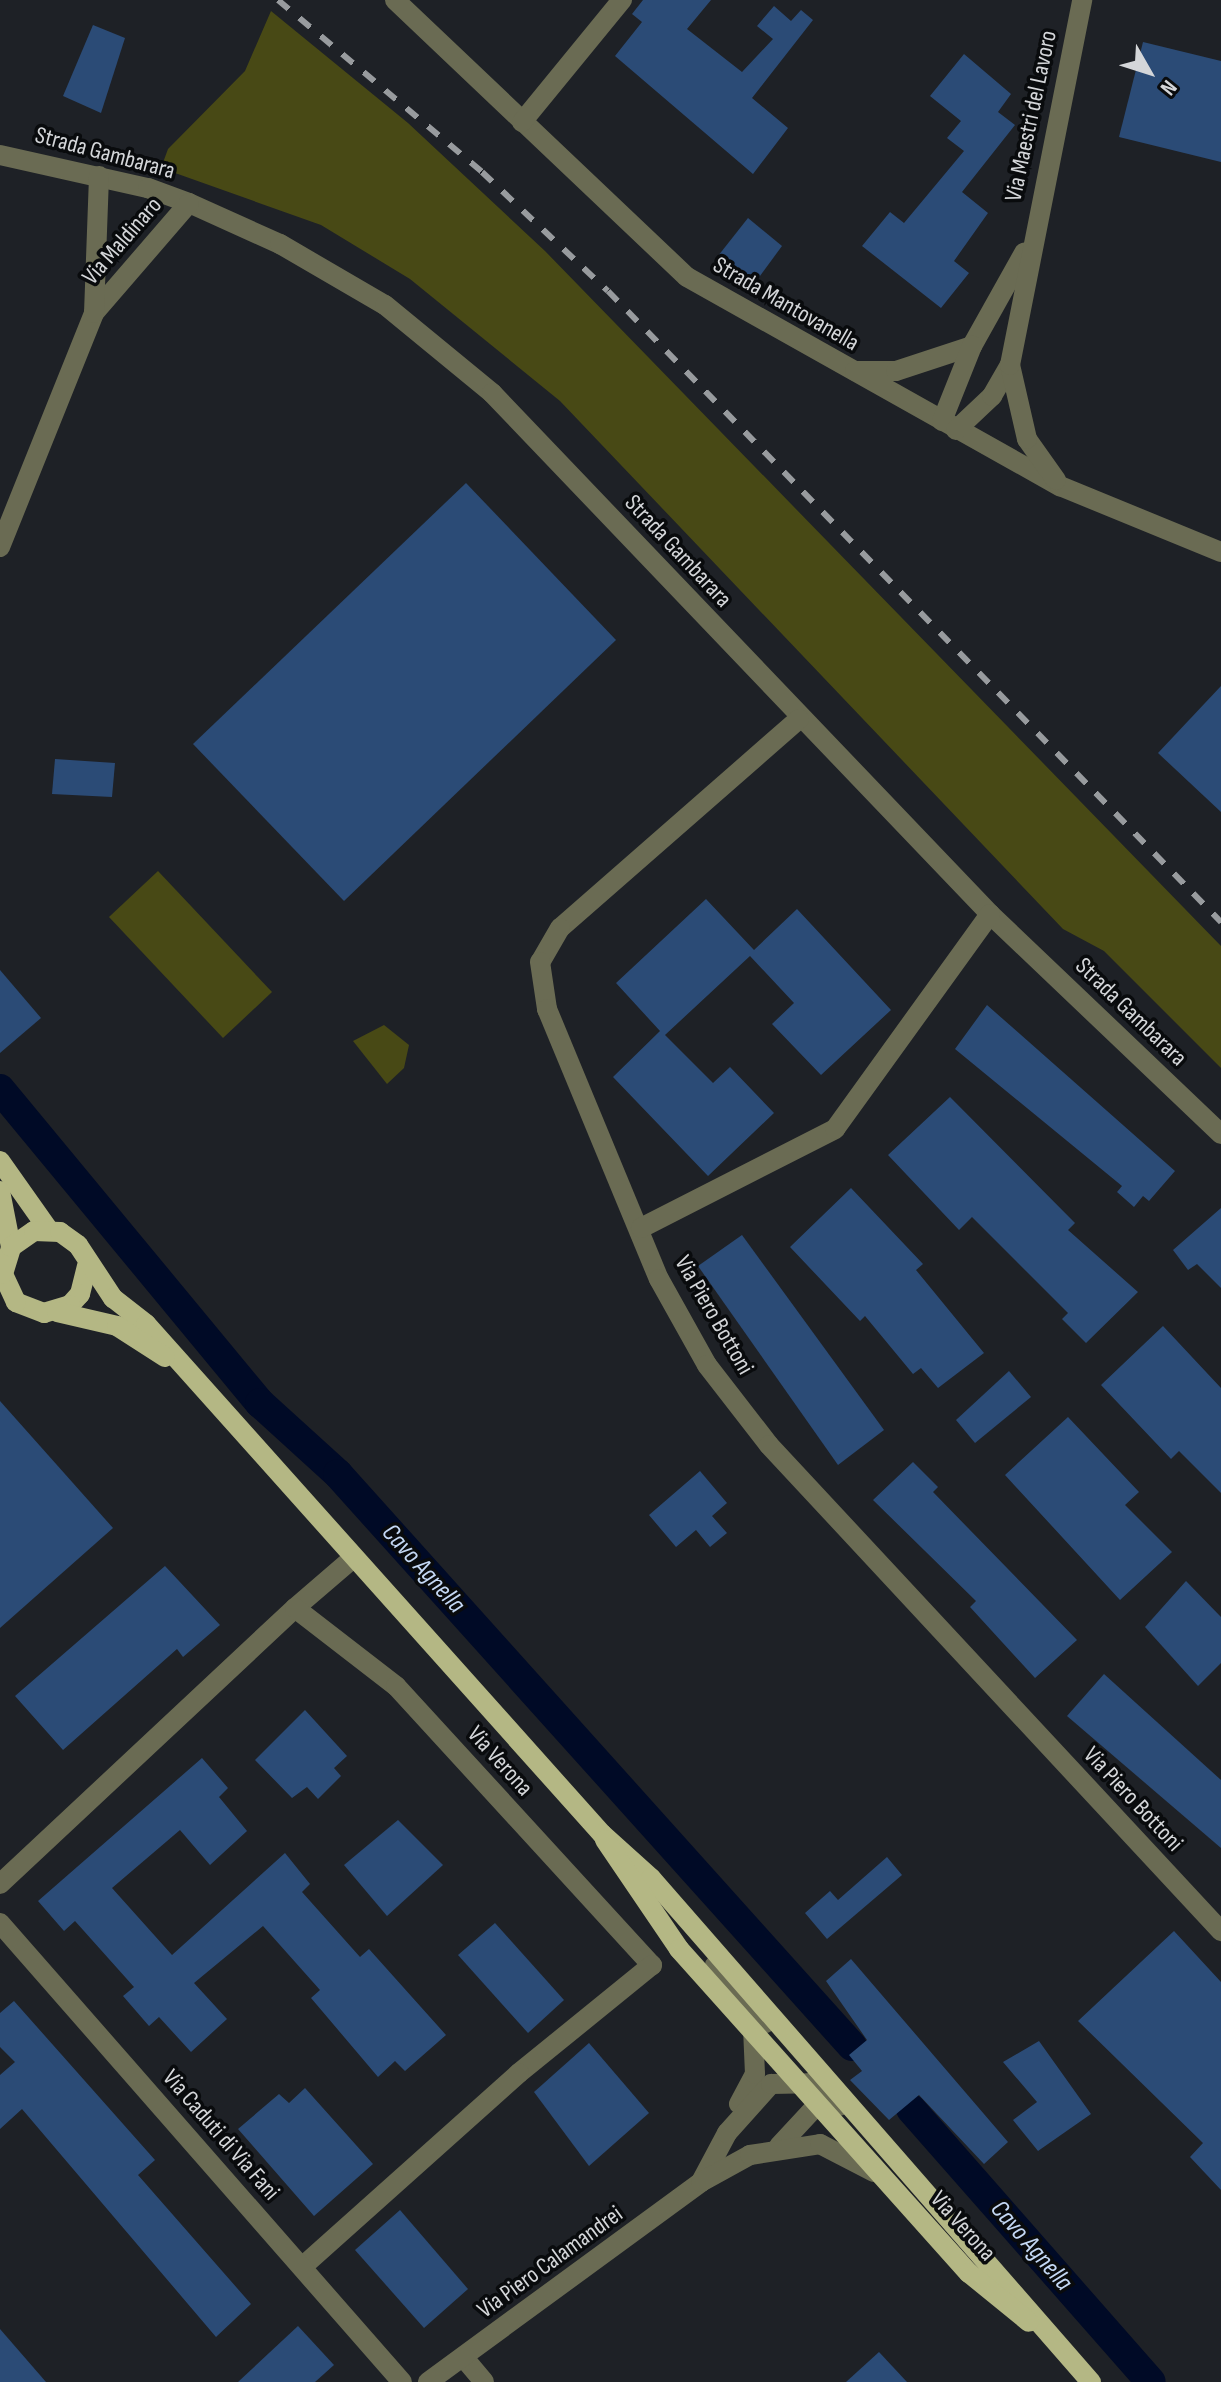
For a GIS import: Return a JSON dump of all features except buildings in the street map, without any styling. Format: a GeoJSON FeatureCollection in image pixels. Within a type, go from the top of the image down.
{"type":"FeatureCollection","features":[{"type":"Feature","properties":{"kind":"main road","name":"Via Verona"},"geometry":{"type":"LineString","coordinates":[[0,1161],[48,1229],[78,1245],[87,1266],[602,1834],[680,1911],[951,2217],[1091,2382]]}},
{"type":"Feature","properties":{"kind":"main road","name":"Via Verona"},"geometry":{"type":"LineString","coordinates":[[0,1191],[11,1247],[3,1274],[16,1302],[31,1311],[57,1312],[117,1326],[178,1365]]}},
{"type":"Feature","properties":{"kind":"main road"},"geometry":{"type":"LineString","coordinates":[[11,1247],[34,1231],[48,1229]]}},
{"type":"Feature","properties":{"kind":"main road"},"geometry":{"type":"LineString","coordinates":[[57,1312],[80,1294],[87,1266]]}},
{"type":"Feature","properties":{"kind":"main road","name":"Via Verona"},"geometry":{"type":"LineString","coordinates":[[602,1834],[660,1927],[799,2081],[819,2095],[969,2273],[1048,2335]]}},
{"type":"Feature","properties":{"kind":"street","name":"Strada Mantovanella"},"geometry":{"type":"LineString","coordinates":[[395,0],[687,277],[1060,486],[1221,552]]}},
{"type":"Feature","properties":{"kind":"street"},"geometry":{"type":"LineString","coordinates":[[522,122],[622,0]]}},
{"type":"Feature","properties":{"kind":"street","name":"Via Maestri del Lavoro"},"geometry":{"type":"LineString","coordinates":[[1030,242],[1082,0]]}},
{"type":"Feature","properties":{"kind":"street","name":"Strada Gambarara"},"geometry":{"type":"LineString","coordinates":[[0,155],[99,176],[189,203],[280,244],[385,305],[492,393],[799,719],[990,914],[1221,1134]]}},
{"type":"Feature","properties":{"kind":"street","name":"Via Maldinaro"},"geometry":{"type":"LineString","coordinates":[[94,313],[99,176]]}},
{"type":"Feature","properties":{"kind":"street","name":"Via Maldinaro"},"geometry":{"type":"LineString","coordinates":[[0,547],[94,313],[189,203]]}},
{"type":"Feature","properties":{"kind":"street"},"geometry":{"type":"LineString","coordinates":[[949,426],[972,346],[1030,242]]}},
{"type":"Feature","properties":{"kind":"street"},"geometry":{"type":"LineString","coordinates":[[949,426],[992,396],[1010,365],[1021,332],[1030,242]]}},
{"type":"Feature","properties":{"kind":"street"},"geometry":{"type":"LineString","coordinates":[[850,371],[896,371],[972,346]]}},
{"type":"Feature","properties":{"kind":"street"},"geometry":{"type":"LineString","coordinates":[[1010,365],[1027,439],[1060,486]]}},
{"type":"Feature","properties":{"kind":"street","name":"Via Piero Bottoni"},"geometry":{"type":"LineString","coordinates":[[799,719],[560,928],[540,962],[547,1009],[641,1228],[659,1279],[707,1365],[769,1445],[1221,1931]]}},
{"type":"Feature","properties":{"kind":"street"},"geometry":{"type":"LineString","coordinates":[[641,1228],[835,1129],[990,914]]}},
{"type":"Feature","properties":{"kind":"street"},"geometry":{"type":"LineString","coordinates":[[0,1884],[295,1608],[352,1559]]}},
{"type":"Feature","properties":{"kind":"street","name":"Via Verona"},"geometry":{"type":"LineString","coordinates":[[295,1608],[396,1686],[652,1965],[508,2083],[302,2267]]}},
{"type":"Feature","properties":{"kind":"street","name":"Via Verona"},"geometry":{"type":"LineString","coordinates":[[680,1911],[717,1967],[819,2095],[907,2183],[951,2217]]}},
{"type":"Feature","properties":{"kind":"street","name":"Via Caduti di Via Fani"},"geometry":{"type":"LineString","coordinates":[[0,1923],[402,2382]]}},
{"type":"Feature","properties":{"kind":"street","name":"Via Piero Calamandrei"},"geometry":{"type":"LineString","coordinates":[[701,2182],[755,2074],[753,2029]]}},
{"type":"Feature","properties":{"kind":"street","name":"Via Piero Calamandrei"},"geometry":{"type":"LineString","coordinates":[[727,2133],[764,2088],[799,2081]]}},
{"type":"Feature","properties":{"kind":"street","name":"Via Piero Calamandrei"},"geometry":{"type":"LineString","coordinates":[[779,2146],[819,2095]]}},
{"type":"Feature","properties":{"kind":"street","name":"Via Piero Calamandrei"},"geometry":{"type":"LineString","coordinates":[[428,2382],[701,2182],[779,2146],[820,2144],[888,2180]]}},
{"type":"Feature","properties":{"kind":"street"},"geometry":{"type":"LineString","coordinates":[[464,2358],[484,2382]]}},
{"type":"Feature","properties":{"kind":"shaded area"},"geometry":{"type":"Polygon","coordinates":[[[271,11],[408,123],[545,251],[1221,946],[1221,1068],[1104,951],[1063,929],[560,401],[410,279],[321,225],[161,168],[168,149],[245,71],[271,11]]]}},
{"type":"Feature","properties":{"kind":"shaded area"},"geometry":{"type":"Polygon","coordinates":[[[158,871],[272,992],[223,1038],[109,917],[158,871]]]}},
{"type":"Feature","properties":{"kind":"shaded area"},"geometry":{"type":"Polygon","coordinates":[[[384,1025],[409,1045],[404,1068],[387,1084],[353,1041],[384,1025]]]}},
{"type":"Feature","properties":{"kind":"waterway","name":"Cavo Agnella"},"geometry":{"type":"LineString","coordinates":[[0,1089],[260,1403],[338,1474],[852,2046]]}},
{"type":"Feature","properties":{"kind":"waterway","name":"Cavo Agnella"},"geometry":{"type":"LineString","coordinates":[[911,2109],[1151,2382]]}},
{"type":"Feature","properties":{"kind":"railway"},"geometry":{"type":"LineString","coordinates":[[278,0],[482,172],[608,291],[1221,922]]}}]}
